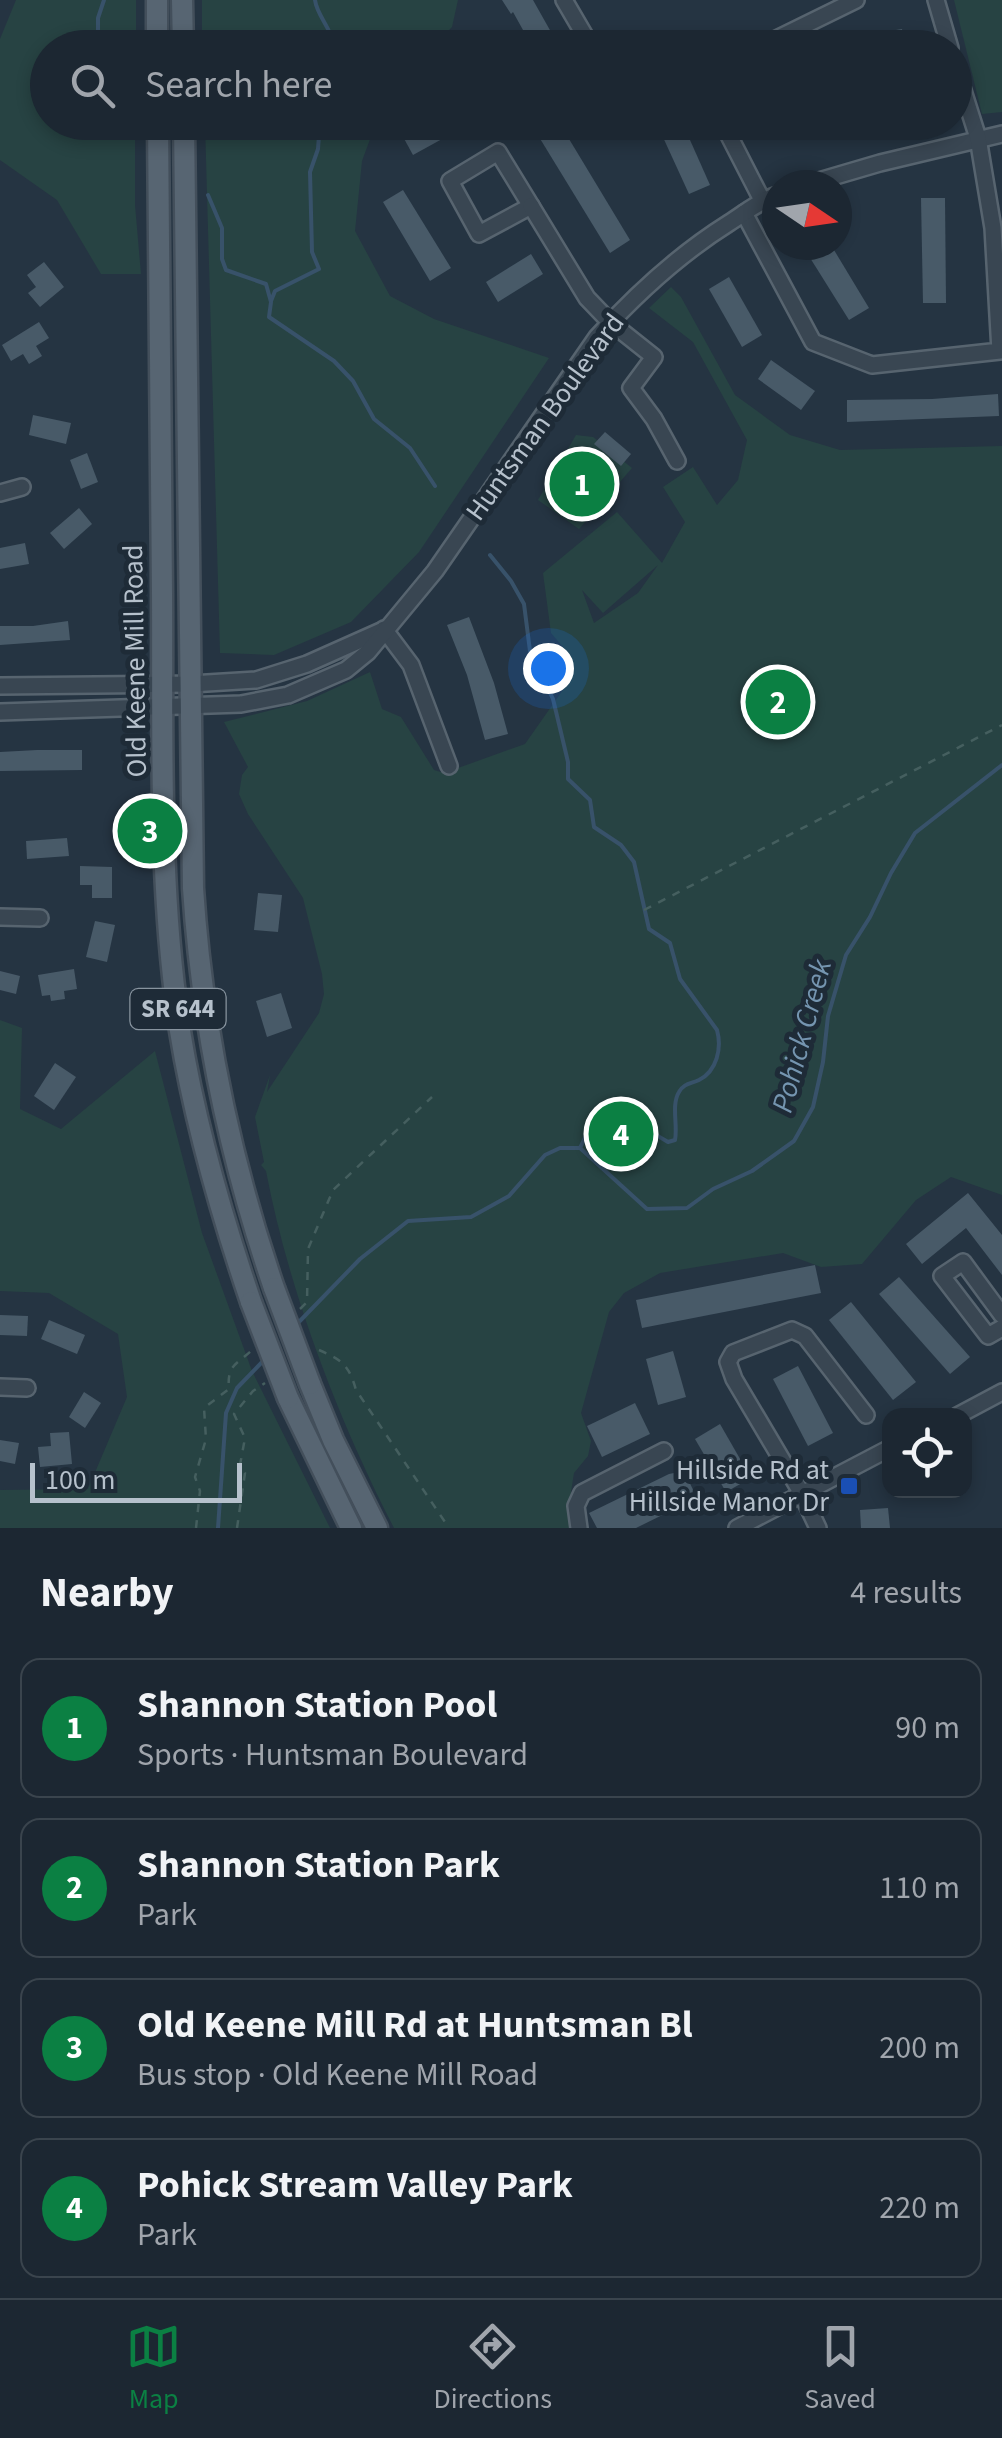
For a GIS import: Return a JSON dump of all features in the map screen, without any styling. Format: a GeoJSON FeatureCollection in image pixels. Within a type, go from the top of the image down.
{"type":"FeatureCollection","features":[{"type":"Feature","properties":{"kind":"main road"},"geometry":{"type":"LineString","coordinates":[[157,0],[157,30]]}},
{"type":"Feature","properties":{"kind":"main road"},"geometry":{"type":"LineString","coordinates":[[182,0],[183,30]]}},
{"type":"Feature","properties":{"kind":"main road","name":"Old Keene Mill Road"},"geometry":{"type":"LineString","coordinates":[[158,140],[162,706],[169,921],[180,1032],[209,1167],[251,1302],[288,1398],[351,1528]]}},
{"type":"Feature","properties":{"kind":"main road","name":"Old Keene Mill Road"},"geometry":{"type":"LineString","coordinates":[[184,140],[193,888],[202,997],[241,1186],[274,1288],[333,1440],[378,1528]]}},
{"type":"Feature","properties":{"kind":"street"},"geometry":{"type":"LineString","coordinates":[[564,0],[582,30]]}},
{"type":"Feature","properties":{"kind":"street"},"geometry":{"type":"LineString","coordinates":[[795,30],[856,0]]}},
{"type":"Feature","properties":{"kind":"street"},"geometry":{"type":"LineString","coordinates":[[936,0],[945,30]]}},
{"type":"Feature","properties":{"kind":"street"},"geometry":{"type":"LineString","coordinates":[[744,213],[813,342],[872,366],[1000,351],[993,228],[972,119]]}},
{"type":"Feature","properties":{"kind":"street"},"geometry":{"type":"LineString","coordinates":[[972,140],[1002,134]]}},
{"type":"Feature","properties":{"kind":"street"},"geometry":{"type":"LineString","coordinates":[[733,140],[762,185]]}},
{"type":"Feature","properties":{"kind":"street"},"geometry":{"type":"LineString","coordinates":[[852,172],[971,140]]}},
{"type":"Feature","properties":{"kind":"street"},"geometry":{"type":"LineString","coordinates":[[531,206],[479,234],[450,180],[498,152],[531,206],[573,280],[610,322],[654,356],[630,388],[654,419],[677,461]]}},
{"type":"Feature","properties":{"kind":"street","name":"Huntsman Boulevard"},"geometry":{"type":"LineString","coordinates":[[0,712],[162,706],[234,683],[280,674],[384,630],[435,572],[610,322],[671,263],[762,203]]}},
{"type":"Feature","properties":{"kind":"street"},"geometry":{"type":"LineString","coordinates":[[0,494],[22,487]]}},
{"type":"Feature","properties":{"kind":"street"},"geometry":{"type":"LineString","coordinates":[[384,630],[411,665],[449,766]]}},
{"type":"Feature","properties":{"kind":"street","name":"Huntsman Boulevard"},"geometry":{"type":"LineString","coordinates":[[0,686],[162,684],[191,695]]}},
{"type":"Feature","properties":{"kind":"street"},"geometry":{"type":"LineString","coordinates":[[0,917],[40,918]]}},
{"type":"Feature","properties":{"kind":"street"},"geometry":{"type":"LineString","coordinates":[[1002,1315],[963,1262],[942,1276],[988,1336],[1002,1328]]}},
{"type":"Feature","properties":{"kind":"street"},"geometry":{"type":"LineString","coordinates":[[818,1528],[728,1362],[733,1352],[792,1330],[805,1336],[866,1414]]}},
{"type":"Feature","properties":{"kind":"street"},"geometry":{"type":"LineString","coordinates":[[0,1387],[27,1388]]}},
{"type":"Feature","properties":{"kind":"street"},"geometry":{"type":"LineString","coordinates":[[972,1408],[1002,1392]]}},
{"type":"Feature","properties":{"kind":"street"},"geometry":{"type":"LineString","coordinates":[[579,1528],[576,1506],[582,1493],[664,1451]]}},
{"type":"Feature","properties":{"kind":"street"},"geometry":{"type":"LineString","coordinates":[[737,1528],[882,1452]]}},
{"type":"Feature","properties":{"kind":"path"},"geometry":{"type":"LineString","coordinates":[[644,910],[1002,725]]}},
{"type":"Feature","properties":{"kind":"path"},"geometry":{"type":"LineString","coordinates":[[318,1350],[343,1360],[356,1390],[449,1528]]}},
{"type":"Feature","properties":{"kind":"path"},"geometry":{"type":"LineString","coordinates":[[237,1528],[245,1473],[240,1465],[245,1438],[234,1414],[253,1391],[269,1380]]}},
{"type":"Feature","properties":{"kind":"green space"},"geometry":{"type":"Polygon","coordinates":[[[16,0],[136,0],[136,30],[30,30],[30,140],[135,140],[141,274],[101,274],[57,200],[0,160],[0,39],[16,0]]]}},
{"type":"Feature","properties":{"kind":"green space"},"geometry":{"type":"Polygon","coordinates":[[[202,0],[458,0],[449,30],[202,30],[202,0]]]}},
{"type":"Feature","properties":{"kind":"green space"},"geometry":{"type":"Polygon","coordinates":[[[954,0],[1002,0],[1002,112],[982,114],[972,73],[972,30],[961,30],[954,0]]]}},
{"type":"Feature","properties":{"kind":"green space"},"geometry":{"type":"Polygon","coordinates":[[[205,140],[370,140],[362,161],[355,231],[390,296],[434,319],[549,358],[419,552],[351,622],[274,655],[220,653],[205,140]]]}},
{"type":"Feature","properties":{"kind":"green space"},"geometry":{"type":"Polygon","coordinates":[[[671,287],[681,297],[735,395],[790,435],[840,450],[1002,446],[1002,1195],[951,1177],[916,1200],[862,1264],[821,1267],[783,1253],[660,1273],[624,1293],[609,1312],[581,1413],[591,1441],[588,1456],[574,1473],[571,1492],[575,1528],[394,1528],[318,1354],[288,1262],[266,1171],[261,1165],[264,1162],[255,1117],[270,1075],[267,1092],[319,1013],[324,994],[303,898],[239,794],[242,775],[248,767],[224,722],[307,701],[370,672],[382,709],[401,717],[434,770],[444,773],[525,744],[572,677],[563,647],[551,633],[543,573],[617,512],[662,563],[685,522],[663,487],[693,467],[717,505],[738,480],[747,440],[693,342],[649,308],[671,287]],[[658,565],[603,613],[582,590],[594,623],[638,593],[658,565]]]}},
{"type":"Feature","properties":{"kind":"green space"},"geometry":{"type":"Polygon","coordinates":[[[576,435],[593,437],[632,468],[579,529],[538,500],[576,435]]]}},
{"type":"Feature","properties":{"kind":"green space"},"geometry":{"type":"Polygon","coordinates":[[[0,1020],[22,1028],[20,1109],[61,1129],[155,1051],[202,1233],[252,1371],[330,1528],[0,1528],[0,1490],[88,1489],[127,1397],[118,1334],[49,1293],[0,1291],[0,1020]]]}},
{"type":"Feature","properties":{"kind":"water"},"geometry":{"type":"Polygon","coordinates":[[[592,458],[613,477],[578,517],[557,497],[592,458]]]}},
{"type":"Feature","properties":{"kind":"building"},"geometry":{"type":"Polygon","coordinates":[[[502,0],[533,0],[550,30],[523,30],[502,0]]]}},
{"type":"Feature","properties":{"kind":"building"},"geometry":{"type":"Polygon","coordinates":[[[405,140],[440,140],[413,155],[405,140]]]}},
{"type":"Feature","properties":{"kind":"building"},"geometry":{"type":"Polygon","coordinates":[[[541,140],[570,140],[630,240],[610,253],[541,140]]]}},
{"type":"Feature","properties":{"kind":"building"},"geometry":{"type":"Polygon","coordinates":[[[664,140],[690,140],[710,185],[689,194],[664,140]]]}},
{"type":"Feature","properties":{"kind":"building"},"geometry":{"type":"Polygon","coordinates":[[[403,190],[451,268],[430,281],[383,202],[403,190]]]}},
{"type":"Feature","properties":{"kind":"building"},"geometry":{"type":"Polygon","coordinates":[[[921,198],[945,198],[946,303],[923,303],[921,198]]]}},
{"type":"Feature","properties":{"kind":"building"},"geometry":{"type":"Polygon","coordinates":[[[531,254],[543,274],[498,302],[486,282],[531,254]]]}},
{"type":"Feature","properties":{"kind":"building"},"geometry":{"type":"Polygon","coordinates":[[[811,260],[840,260],[869,308],[849,320],[811,260]]]}},
{"type":"Feature","properties":{"kind":"building"},"geometry":{"type":"Polygon","coordinates":[[[44,262],[64,287],[40,307],[28,293],[36,287],[27,275],[44,262]]]}},
{"type":"Feature","properties":{"kind":"building"},"geometry":{"type":"Polygon","coordinates":[[[729,277],[762,335],[742,347],[709,289],[729,277]]]}},
{"type":"Feature","properties":{"kind":"building"},"geometry":{"type":"Polygon","coordinates":[[[39,322],[49,338],[36,346],[42,356],[29,364],[23,354],[11,361],[2,345],[39,322]]]}},
{"type":"Feature","properties":{"kind":"building"},"geometry":{"type":"Polygon","coordinates":[[[771,360],[815,391],[801,410],[758,379],[771,360]]]}},
{"type":"Feature","properties":{"kind":"building"},"geometry":{"type":"Polygon","coordinates":[[[998,394],[999,416],[847,422],[847,400],[998,394]]]}},
{"type":"Feature","properties":{"kind":"building"},"geometry":{"type":"Polygon","coordinates":[[[33,415],[71,423],[66,444],[29,435],[33,415]]]}},
{"type":"Feature","properties":{"kind":"building"},"geometry":{"type":"Polygon","coordinates":[[[605,432],[631,454],[621,466],[594,444],[605,432]]]}},
{"type":"Feature","properties":{"kind":"building"},"geometry":{"type":"Polygon","coordinates":[[[87,453],[98,482],[81,489],[70,460],[87,453]]]}},
{"type":"Feature","properties":{"kind":"building"},"geometry":{"type":"Polygon","coordinates":[[[79,508],[92,524],[64,549],[50,533],[79,508]]]}},
{"type":"Feature","properties":{"kind":"building"},"geometry":{"type":"Polygon","coordinates":[[[25,543],[29,564],[0,569],[0,548],[25,543]]]}},
{"type":"Feature","properties":{"kind":"building"},"geometry":{"type":"Polygon","coordinates":[[[469,617],[508,734],[485,740],[467,675],[447,625],[469,617]]]}},
{"type":"Feature","properties":{"kind":"building"},"geometry":{"type":"Polygon","coordinates":[[[68,621],[70,640],[0,645],[0,626],[68,621]]]}},
{"type":"Feature","properties":{"kind":"building"},"geometry":{"type":"Polygon","coordinates":[[[82,750],[82,770],[0,771],[0,752],[82,750]]]}},
{"type":"Feature","properties":{"kind":"building"},"geometry":{"type":"Polygon","coordinates":[[[67,838],[69,856],[27,859],[26,841],[67,838]]]}},
{"type":"Feature","properties":{"kind":"building"},"geometry":{"type":"Polygon","coordinates":[[[80,866],[112,867],[112,898],[92,898],[92,885],[80,885],[80,866]]]}},
{"type":"Feature","properties":{"kind":"building"},"geometry":{"type":"Polygon","coordinates":[[[258,893],[282,895],[278,932],[254,930],[258,893]]]}},
{"type":"Feature","properties":{"kind":"building"},"geometry":{"type":"Polygon","coordinates":[[[95,921],[115,925],[107,962],[86,957],[95,921]]]}},
{"type":"Feature","properties":{"kind":"building"},"geometry":{"type":"Polygon","coordinates":[[[74,969],[77,989],[64,991],[65,999],[51,1001],[50,995],[42,996],[38,975],[74,969]]]}},
{"type":"Feature","properties":{"kind":"building"},"geometry":{"type":"Polygon","coordinates":[[[0,971],[20,976],[16,994],[0,990],[0,971]]]}},
{"type":"Feature","properties":{"kind":"building"},"geometry":{"type":"Polygon","coordinates":[[[281,993],[292,1028],[267,1037],[256,1001],[281,993]]]}},
{"type":"Feature","properties":{"kind":"building"},"geometry":{"type":"Polygon","coordinates":[[[55,1063],[76,1077],[54,1110],[34,1096],[55,1063]]]}},
{"type":"Feature","properties":{"kind":"building"},"geometry":{"type":"Polygon","coordinates":[[[968,1193],[1002,1235],[1002,1275],[966,1228],[922,1264],[906,1244],[968,1193]]]}},
{"type":"Feature","properties":{"kind":"building"},"geometry":{"type":"Polygon","coordinates":[[[815,1265],[821,1293],[642,1328],[636,1300],[815,1265]]]}},
{"type":"Feature","properties":{"kind":"building"},"geometry":{"type":"Polygon","coordinates":[[[899,1277],[970,1357],[950,1374],[879,1294],[899,1277]]]}},
{"type":"Feature","properties":{"kind":"building"},"geometry":{"type":"Polygon","coordinates":[[[851,1302],[916,1382],[893,1400],[829,1320],[851,1302]]]}},
{"type":"Feature","properties":{"kind":"building"},"geometry":{"type":"Polygon","coordinates":[[[0,1315],[28,1316],[27,1336],[0,1335],[0,1315]]]}},
{"type":"Feature","properties":{"kind":"building"},"geometry":{"type":"Polygon","coordinates":[[[49,1320],[85,1335],[77,1354],[41,1339],[49,1320]]]}},
{"type":"Feature","properties":{"kind":"building"},"geometry":{"type":"Polygon","coordinates":[[[673,1351],[686,1397],[658,1405],[646,1359],[673,1351]]]}},
{"type":"Feature","properties":{"kind":"building"},"geometry":{"type":"Polygon","coordinates":[[[798,1366],[833,1433],[808,1446],[773,1379],[798,1366]]]}},
{"type":"Feature","properties":{"kind":"building"},"geometry":{"type":"Polygon","coordinates":[[[84,1392],[101,1403],[85,1428],[69,1417],[84,1392]]]}},
{"type":"Feature","properties":{"kind":"building"},"geometry":{"type":"Polygon","coordinates":[[[635,1403],[650,1434],[602,1457],[587,1426],[635,1403]]]}},
{"type":"Feature","properties":{"kind":"building"},"geometry":{"type":"Polygon","coordinates":[[[720,1424],[751,1478],[726,1492],[695,1439],[720,1424]]]}},
{"type":"Feature","properties":{"kind":"building"},"geometry":{"type":"Polygon","coordinates":[[[69,1432],[72,1464],[40,1467],[38,1447],[51,1446],[50,1433],[69,1432]]]}},
{"type":"Feature","properties":{"kind":"building"},"geometry":{"type":"Polygon","coordinates":[[[0,1440],[19,1443],[15,1464],[0,1461],[0,1440]]]}},
{"type":"Feature","properties":{"kind":"building"},"geometry":{"type":"Polygon","coordinates":[[[684,1471],[697,1498],[636,1528],[597,1528],[589,1513],[669,1474],[684,1471]]]}},
{"type":"Feature","properties":{"kind":"building"},"geometry":{"type":"Polygon","coordinates":[[[888,1508],[890,1528],[861,1528],[860,1510],[888,1508]]]}},
{"type":"Feature","properties":{"kind":"waterway"},"geometry":{"type":"LineString","coordinates":[[98,30],[104,0]]}},
{"type":"Feature","properties":{"kind":"waterway"},"geometry":{"type":"LineString","coordinates":[[315,0],[328,30]]}},
{"type":"Feature","properties":{"kind":"waterway"},"geometry":{"type":"LineString","coordinates":[[271,301],[275,291],[319,269],[312,252],[310,172],[319,140]]}},
{"type":"Feature","properties":{"kind":"waterway"},"geometry":{"type":"LineString","coordinates":[[208,195],[222,228],[226,270],[266,284],[271,302],[269,317],[334,361],[353,381],[374,419],[410,448],[435,486]]}},
{"type":"Feature","properties":{"kind":"waterway"},"geometry":{"type":"LineString","coordinates":[[490,555],[524,604],[530,651],[553,699],[568,762],[568,779],[590,800],[594,827],[621,845],[634,862],[649,929],[670,943],[680,979],[717,1030],[717,1058],[710,1071],[683,1087],[677,1097],[675,1140],[668,1142],[634,1124],[605,1118],[592,1125],[580,1148]]}},
{"type":"Feature","properties":{"kind":"waterway","name":"Pohick Creek"},"geometry":{"type":"LineString","coordinates":[[296,1325],[360,1259],[408,1221],[471,1217],[509,1196],[545,1155],[560,1148],[580,1148],[647,1209],[687,1208],[713,1189],[752,1171],[794,1141],[813,1107],[828,1016],[846,955],[891,873],[915,833],[1002,765]]}},
{"type":"Feature","properties":{"kind":"waterway","name":"Pohick Creek"},"geometry":{"type":"LineString","coordinates":[[218,1528],[226,1413],[237,1388],[266,1358]]}},
{"type":"Feature","properties":{"kind":"place","name":"Shannon Station Pool"},"geometry":{"type":"Point","coordinates":[582,484]}},
{"type":"Feature","properties":{"kind":"place","name":"Shannon Station Park"},"geometry":{"type":"Point","coordinates":[778,702]}},
{"type":"Feature","properties":{"kind":"place","name":"Old Keene Mill Rd at Huntsman Bl"},"geometry":{"type":"Point","coordinates":[150,831]}},
{"type":"Feature","properties":{"kind":"place","name":"Pohick Stream Valley Park"},"geometry":{"type":"Point","coordinates":[621,1134]}},
{"type":"Feature","properties":{"kind":"place","name":"Hillside Rd at Hillside Manor Dr"},"geometry":{"type":"Point","coordinates":[849,1486]}}]}
